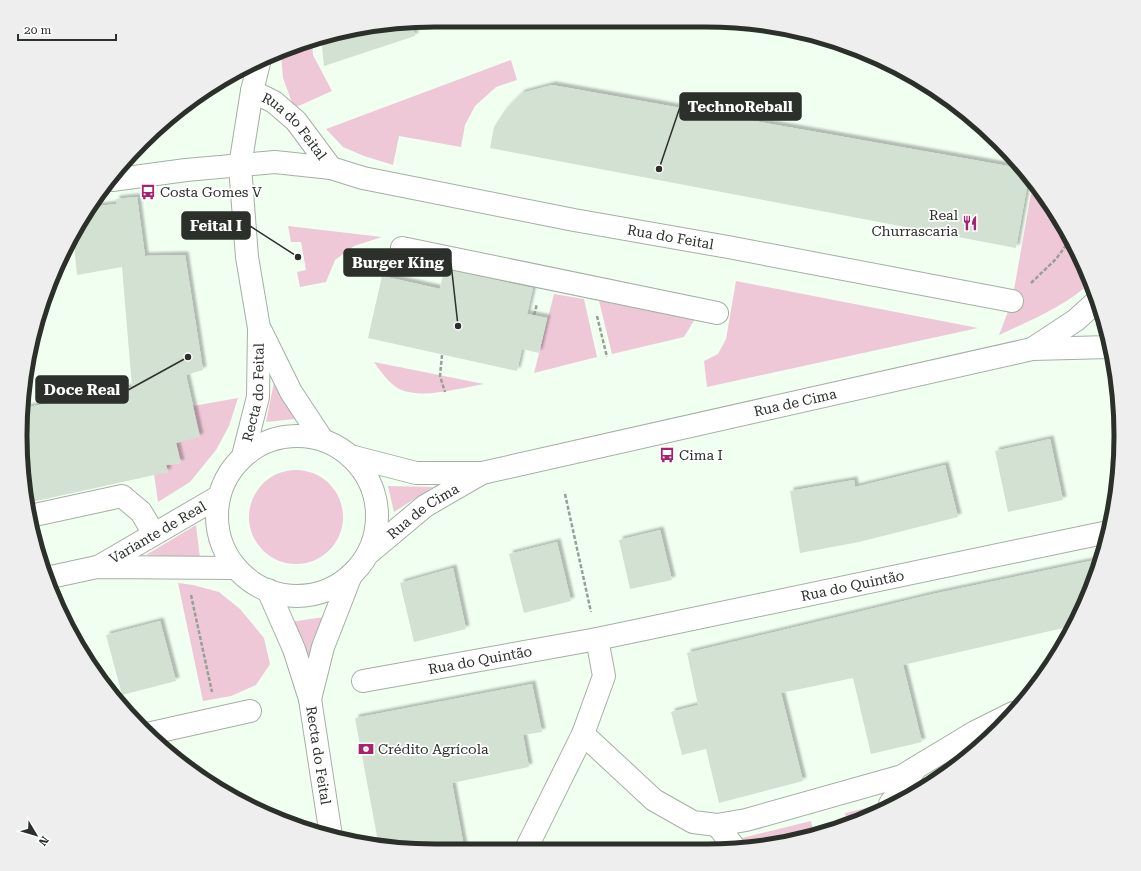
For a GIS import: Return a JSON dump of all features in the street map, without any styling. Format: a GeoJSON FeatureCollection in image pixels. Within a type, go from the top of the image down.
{"type":"FeatureCollection","features":[{"type":"Feature","properties":{"kind":"street","name":"Recta do Feital"},"geometry":{"type":"LineString","coordinates":[[243,456],[258,397],[259,328],[247,257],[240,166],[257,68]]}},
{"type":"Feature","properties":{"kind":"street","name":"Rua do Feital"},"geometry":{"type":"LineString","coordinates":[[252,91],[274,102],[296,121],[331,168]]}},
{"type":"Feature","properties":{"kind":"street","name":"Rua do Feital"},"geometry":{"type":"LineString","coordinates":[[117,179],[186,170],[275,162],[331,168],[363,178],[574,220],[728,247],[1012,302]]}},
{"type":"Feature","properties":{"kind":"street"},"geometry":{"type":"LineString","coordinates":[[402,248],[717,313]]}},
{"type":"Feature","properties":{"kind":"street"},"geometry":{"type":"LineString","coordinates":[[1032,349],[1076,320],[1092,305]]}},
{"type":"Feature","properties":{"kind":"street","name":"Recta do Feital"},"geometry":{"type":"LineString","coordinates":[[259,328],[291,392],[320,436]]}},
{"type":"Feature","properties":{"kind":"street","name":"Rua de Cima"},"geometry":{"type":"LineString","coordinates":[[354,458],[416,473],[482,473],[1032,349],[1104,347]]}},
{"type":"Feature","properties":{"kind":"street","name":"Recta do Feital"},"geometry":{"type":"LineString","coordinates":[[310,699],[323,647],[351,575],[367,554],[378,530],[377,507],[369,484],[354,458],[338,444],[320,436],[278,438],[243,456],[228,474],[218,496],[217,524],[223,548],[236,568],[252,581],[268,590],[287,596],[307,598],[328,591],[351,575]]}},
{"type":"Feature","properties":{"kind":"street","name":"Rua de Cima"},"geometry":{"type":"LineString","coordinates":[[367,554],[425,506],[482,473]]}},
{"type":"Feature","properties":{"kind":"street"},"geometry":{"type":"LineString","coordinates":[[35,515],[122,496],[141,512],[154,534]]}},
{"type":"Feature","properties":{"kind":"street","name":"Variante de Real"},"geometry":{"type":"LineString","coordinates":[[97,567],[218,496]]}},
{"type":"Feature","properties":{"kind":"street","name":"Rua do Quintão"},"geometry":{"type":"LineString","coordinates":[[363,681],[597,639],[1102,533]]}},
{"type":"Feature","properties":{"kind":"street","name":"Variante de Real"},"geometry":{"type":"LineString","coordinates":[[52,577],[97,567],[236,568]]}},
{"type":"Feature","properties":{"kind":"street","name":"Recta do Feital"},"geometry":{"type":"LineString","coordinates":[[268,590],[294,649],[310,699],[330,830]]}},
{"type":"Feature","properties":{"kind":"street"},"geometry":{"type":"LineString","coordinates":[[528,844],[583,734],[604,676],[597,639]]}},
{"type":"Feature","properties":{"kind":"street"},"geometry":{"type":"LineString","coordinates":[[155,732],[250,710]]}},
{"type":"Feature","properties":{"kind":"street"},"geometry":{"type":"LineString","coordinates":[[583,734],[654,800],[693,822],[717,826],[746,820],[902,776],[975,732],[997,721]]}},
{"type":"Feature","properties":{"kind":"street"},"geometry":{"type":"LineString","coordinates":[[895,797],[917,767]]}},
{"type":"Feature","properties":{"kind":"street"},"geometry":{"type":"LineString","coordinates":[[717,826],[730,843]]}},
{"type":"Feature","properties":{"kind":"path"},"geometry":{"type":"LineString","coordinates":[[1012,302],[1056,259],[1066,245]]}},
{"type":"Feature","properties":{"kind":"path"},"geometry":{"type":"LineString","coordinates":[[596,314],[607,357]]}},
{"type":"Feature","properties":{"kind":"path"},"geometry":{"type":"LineString","coordinates":[[442,355],[440,376],[445,392]]}},
{"type":"Feature","properties":{"kind":"path"},"geometry":{"type":"LineString","coordinates":[[566,494],[597,639]]}},
{"type":"Feature","properties":{"kind":"path"},"geometry":{"type":"LineString","coordinates":[[190,588],[218,718]]}},
{"type":"Feature","properties":{"kind":"shaded area"},"geometry":{"type":"Polygon","coordinates":[[[312,46],[313,55],[332,91],[294,108],[283,78],[281,57],[312,46]]]}},
{"type":"Feature","properties":{"kind":"shaded area"},"geometry":{"type":"Polygon","coordinates":[[[511,60],[517,80],[496,87],[475,106],[465,125],[461,147],[399,136],[393,165],[364,156],[343,147],[326,129],[511,60]]]}},
{"type":"Feature","properties":{"kind":"shaded area"},"geometry":{"type":"Polygon","coordinates":[[[1032,189],[1059,231],[1072,255],[1086,287],[1060,305],[999,335],[1012,301],[1032,189]]]}},
{"type":"Feature","properties":{"kind":"shaded area"},"geometry":{"type":"Polygon","coordinates":[[[288,226],[382,237],[354,246],[335,260],[326,282],[300,287],[297,272],[306,270],[301,242],[291,242],[288,226]]]}},
{"type":"Feature","properties":{"kind":"shaded area"},"geometry":{"type":"Polygon","coordinates":[[[736,281],[978,328],[707,387],[704,361],[718,354],[726,339],[736,281]]]}},
{"type":"Feature","properties":{"kind":"shaded area"},"geometry":{"type":"Polygon","coordinates":[[[554,294],[584,299],[597,357],[534,373],[554,294]]]}},
{"type":"Feature","properties":{"kind":"shaded area"},"geometry":{"type":"Polygon","coordinates":[[[599,301],[695,319],[684,337],[612,354],[599,301]]]}},
{"type":"Feature","properties":{"kind":"shaded area"},"geometry":{"type":"Polygon","coordinates":[[[374,362],[484,384],[444,392],[413,393],[404,391],[395,386],[387,379],[374,362]]]}},
{"type":"Feature","properties":{"kind":"shaded area"},"geometry":{"type":"Polygon","coordinates":[[[274,382],[295,419],[266,422],[274,382]]]}},
{"type":"Feature","properties":{"kind":"shaded area"},"geometry":{"type":"Polygon","coordinates":[[[238,398],[229,426],[216,450],[190,482],[158,502],[154,474],[168,472],[166,465],[181,463],[176,443],[193,406],[238,398]]]}},
{"type":"Feature","properties":{"kind":"shaded area"},"geometry":{"type":"Polygon","coordinates":[[[296,470],[314,474],[329,484],[339,499],[343,517],[339,535],[329,550],[314,560],[296,564],[278,560],[263,550],[253,535],[249,517],[253,499],[263,484],[278,474],[296,470]]]}},
{"type":"Feature","properties":{"kind":"shaded area"},"geometry":{"type":"Polygon","coordinates":[[[388,486],[433,487],[394,512],[388,486]]]}},
{"type":"Feature","properties":{"kind":"shaded area"},"geometry":{"type":"Polygon","coordinates":[[[196,525],[200,558],[146,555],[196,525]]]}},
{"type":"Feature","properties":{"kind":"shaded area"},"geometry":{"type":"Polygon","coordinates":[[[178,583],[193,585],[219,592],[240,609],[264,638],[270,664],[256,685],[231,696],[203,701],[178,583]]]}},
{"type":"Feature","properties":{"kind":"shaded area"},"geometry":{"type":"Polygon","coordinates":[[[324,617],[307,666],[290,622],[324,617]]]}},
{"type":"Feature","properties":{"kind":"shaded area"},"geometry":{"type":"Polygon","coordinates":[[[874,806],[862,813],[846,819],[845,813],[874,806]]]}},
{"type":"Feature","properties":{"kind":"shaded area"},"geometry":{"type":"Polygon","coordinates":[[[811,821],[813,829],[759,841],[746,842],[742,838],[811,821]]]}},
{"type":"Feature","properties":{"kind":"building"},"geometry":{"type":"Polygon","coordinates":[[[413,28],[415,36],[324,66],[322,44],[382,30],[413,28]]]}},
{"type":"Feature","properties":{"kind":"building"},"geometry":{"type":"Polygon","coordinates":[[[552,85],[1014,167],[1028,184],[1016,248],[490,148],[494,127],[505,110],[522,93],[552,85]]]}},
{"type":"Feature","properties":{"kind":"building"},"geometry":{"type":"Polygon","coordinates":[[[137,197],[145,256],[185,255],[203,370],[186,375],[200,437],[176,443],[181,463],[166,465],[168,472],[32,502],[28,462],[28,407],[132,387],[122,267],[77,275],[74,246],[98,206],[116,204],[116,199],[137,197]]]}},
{"type":"Feature","properties":{"kind":"building"},"geometry":{"type":"Polygon","coordinates":[[[444,269],[533,288],[527,314],[547,318],[539,353],[522,349],[517,371],[368,338],[382,276],[440,289],[444,269]]]}},
{"type":"Feature","properties":{"kind":"building"},"geometry":{"type":"Polygon","coordinates":[[[1050,439],[1063,500],[1008,512],[995,451],[1050,439]]]}},
{"type":"Feature","properties":{"kind":"building"},"geometry":{"type":"Polygon","coordinates":[[[945,465],[958,517],[859,542],[800,553],[790,491],[854,480],[855,487],[945,465]]]}},
{"type":"Feature","properties":{"kind":"building"},"geometry":{"type":"Polygon","coordinates":[[[660,530],[672,580],[630,589],[619,540],[660,530]]]}},
{"type":"Feature","properties":{"kind":"building"},"geometry":{"type":"Polygon","coordinates":[[[557,542],[571,601],[524,613],[509,554],[557,542]]]}},
{"type":"Feature","properties":{"kind":"building"},"geometry":{"type":"Polygon","coordinates":[[[1094,560],[1083,592],[1066,627],[903,665],[922,742],[871,754],[853,678],[781,693],[803,781],[719,803],[706,749],[682,755],[671,712],[698,705],[687,653],[933,594],[1094,560]]]}},
{"type":"Feature","properties":{"kind":"building"},"geometry":{"type":"Polygon","coordinates":[[[453,568],[466,629],[414,642],[400,583],[453,568]]]}},
{"type":"Feature","properties":{"kind":"building"},"geometry":{"type":"Polygon","coordinates":[[[160,621],[176,681],[122,695],[106,635],[160,621]]]}},
{"type":"Feature","properties":{"kind":"building"},"geometry":{"type":"Polygon","coordinates":[[[532,684],[542,732],[523,735],[529,767],[452,783],[463,844],[382,841],[378,840],[355,718],[532,684]]]}},
{"type":"Feature","properties":{"kind":"place","name":"TechnoReball"},"geometry":{"type":"Point","coordinates":[659,169]}},
{"type":"Feature","properties":{"kind":"place","name":"Costa Gomes V"},"geometry":{"type":"Point","coordinates":[148,192]}},
{"type":"Feature","properties":{"kind":"place","name":"Real Churrascaria"},"geometry":{"type":"Point","coordinates":[970,223]}},
{"type":"Feature","properties":{"kind":"place","name":"Feital I"},"geometry":{"type":"Point","coordinates":[298,257]}},
{"type":"Feature","properties":{"kind":"place","name":"Burger King"},"geometry":{"type":"Point","coordinates":[458,326]}},
{"type":"Feature","properties":{"kind":"place","name":"Doce Real"},"geometry":{"type":"Point","coordinates":[188,357]}},
{"type":"Feature","properties":{"kind":"place","name":"Cima I"},"geometry":{"type":"Point","coordinates":[667,455]}},
{"type":"Feature","properties":{"kind":"place","name":"Crédito Agrícola"},"geometry":{"type":"Point","coordinates":[366,749]}}]}
